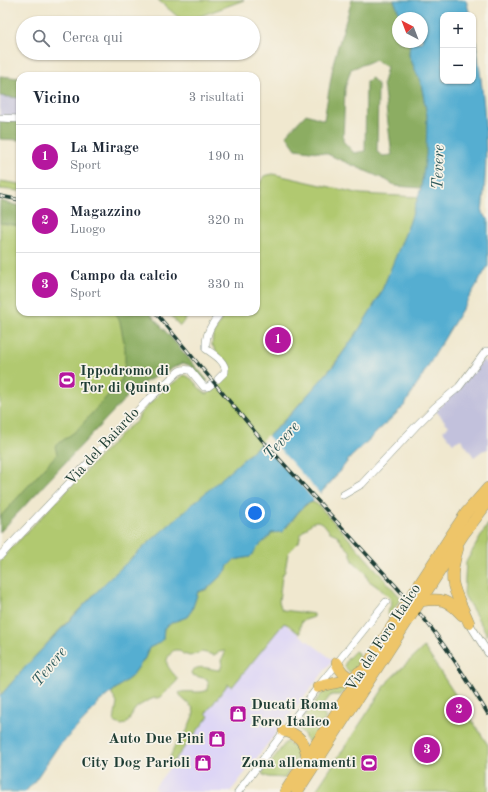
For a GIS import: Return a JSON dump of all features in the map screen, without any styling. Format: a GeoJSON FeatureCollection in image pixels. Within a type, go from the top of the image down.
{"type":"FeatureCollection","features":[{"type":"Feature","properties":{"kind":"highway","name":"Via del Foro Italico"},"geometry":{"type":"LineString","coordinates":[[285,792],[453,532],[466,513],[488,488]]}},
{"type":"Feature","properties":{"kind":"highway","name":"Via del Foro Italico"},"geometry":{"type":"LineString","coordinates":[[297,792],[463,535],[488,502]]}},
{"type":"Feature","properties":{"kind":"highway"},"geometry":{"type":"LineString","coordinates":[[463,535],[453,568],[452,582],[455,594],[469,623]]}},
{"type":"Feature","properties":{"kind":"highway"},"geometry":{"type":"LineString","coordinates":[[420,601],[435,599],[444,600],[453,606],[469,623]]}},
{"type":"Feature","properties":{"kind":"highway"},"geometry":{"type":"LineString","coordinates":[[318,687],[352,679],[374,655]]}},
{"type":"Feature","properties":{"kind":"highway"},"geometry":{"type":"LineString","coordinates":[[337,663],[341,671],[352,679]]}},
{"type":"Feature","properties":{"kind":"highway"},"geometry":{"type":"LineString","coordinates":[[284,731],[298,736],[306,750],[307,757]]}},
{"type":"Feature","properties":{"kind":"street"},"geometry":{"type":"LineString","coordinates":[[0,118],[16,119]]}},
{"type":"Feature","properties":{"kind":"street"},"geometry":{"type":"LineString","coordinates":[[218,316],[208,332],[206,340],[206,349],[226,368],[225,372],[218,379]]}},
{"type":"Feature","properties":{"kind":"street"},"geometry":{"type":"LineString","coordinates":[[343,495],[362,484],[425,417],[460,386],[486,351],[488,351]]}},
{"type":"Feature","properties":{"kind":"street","name":"Via del Baiardo"},"geometry":{"type":"LineString","coordinates":[[0,556],[146,402],[178,372],[183,369],[190,370],[204,387],[206,388],[212,384]]}},
{"type":"Feature","properties":{"kind":"street","name":"Via del Foro Italico"},"geometry":{"type":"LineString","coordinates":[[238,792],[318,687],[386,602]]}},
{"type":"Feature","properties":{"kind":"street"},"geometry":{"type":"LineString","coordinates":[[469,623],[488,653]]}},
{"type":"Feature","properties":{"kind":"shaded area"},"geometry":{"type":"Polygon","coordinates":[[[0,96],[16,98],[16,123],[0,124],[0,96]]]}},
{"type":"Feature","properties":{"kind":"shaded area"},"geometry":{"type":"Polygon","coordinates":[[[484,359],[488,365],[488,449],[482,451],[474,457],[461,439],[453,443],[443,431],[449,426],[436,411],[484,359]]]}},
{"type":"Feature","properties":{"kind":"shaded area"},"geometry":{"type":"Polygon","coordinates":[[[284,623],[333,660],[230,792],[158,792],[154,788],[209,716],[206,713],[228,684],[232,687],[284,623]]]}},
{"type":"Feature","properties":{"kind":"green space"},"geometry":{"type":"Polygon","coordinates":[[[158,0],[244,0],[200,16],[177,16],[158,0]]]}},
{"type":"Feature","properties":{"kind":"green space"},"geometry":{"type":"Polygon","coordinates":[[[352,0],[394,0],[399,12],[392,12],[392,48],[410,48],[409,55],[421,84],[427,115],[427,155],[421,188],[396,186],[386,180],[325,153],[296,149],[286,135],[306,114],[324,120],[334,60],[352,0]],[[375,60],[351,69],[345,88],[343,141],[354,153],[365,151],[366,82],[372,78],[378,85],[377,152],[383,156],[392,155],[383,83],[387,67],[375,60]]]}},
{"type":"Feature","properties":{"kind":"green space"},"geometry":{"type":"Polygon","coordinates":[[[0,76],[16,78],[16,98],[0,96],[0,76]]]}},
{"type":"Feature","properties":{"kind":"green space"},"geometry":{"type":"Polygon","coordinates":[[[0,121],[16,121],[16,140],[0,139],[0,121]]]}},
{"type":"Feature","properties":{"kind":"green space"},"geometry":{"type":"Polygon","coordinates":[[[273,174],[361,194],[419,197],[400,248],[378,299],[359,330],[333,365],[305,398],[244,459],[99,589],[27,665],[0,696],[0,560],[125,430],[137,421],[140,414],[159,394],[184,375],[188,376],[207,394],[225,377],[229,370],[212,345],[213,335],[223,316],[260,316],[260,183],[264,176],[273,174]]]}},
{"type":"Feature","properties":{"kind":"green space"},"geometry":{"type":"Polygon","coordinates":[[[0,181],[16,183],[16,191],[0,189],[0,181]]]}},
{"type":"Feature","properties":{"kind":"green space"},"geometry":{"type":"Polygon","coordinates":[[[0,201],[16,205],[16,225],[0,223],[0,201]]]}},
{"type":"Feature","properties":{"kind":"green space","name":"Ippodromo di Tor di Quinto"},"geometry":{"type":"Polygon","coordinates":[[[0,204],[16,209],[16,316],[143,316],[167,348],[0,520],[0,204]]]}},
{"type":"Feature","properties":{"kind":"green space"},"geometry":{"type":"Polygon","coordinates":[[[117,316],[152,316],[208,381],[204,382],[189,365],[183,363],[137,386],[0,532],[0,517],[57,454],[55,446],[76,431],[121,381],[125,363],[125,347],[120,322],[117,316]]]}},
{"type":"Feature","properties":{"kind":"green space"},"geometry":{"type":"Polygon","coordinates":[[[171,316],[187,317],[180,326],[171,316]]]}},
{"type":"Feature","properties":{"kind":"green space"},"geometry":{"type":"Polygon","coordinates":[[[312,502],[317,504],[343,532],[401,598],[389,617],[387,613],[392,603],[390,598],[368,580],[365,572],[353,561],[350,551],[337,535],[330,532],[323,523],[317,521],[313,522],[301,533],[299,542],[288,553],[285,571],[282,576],[279,601],[283,610],[314,614],[314,617],[302,621],[300,626],[300,634],[284,623],[232,687],[228,684],[206,713],[209,716],[173,762],[169,762],[175,745],[187,731],[194,713],[193,708],[182,698],[179,693],[199,692],[208,689],[209,685],[207,679],[192,675],[191,672],[194,669],[201,667],[220,670],[222,665],[221,660],[225,651],[214,655],[202,652],[190,656],[183,654],[179,650],[174,650],[168,658],[167,664],[177,678],[177,681],[161,697],[153,698],[136,708],[126,724],[121,725],[114,722],[117,703],[112,692],[132,676],[145,658],[149,648],[157,644],[164,628],[173,622],[187,617],[192,610],[198,592],[206,590],[226,571],[228,566],[234,560],[250,557],[258,546],[269,538],[271,533],[279,532],[284,529],[304,507],[312,502]]]}},
{"type":"Feature","properties":{"kind":"green space"},"geometry":{"type":"Polygon","coordinates":[[[488,524],[488,636],[464,595],[466,562],[488,524]]]}},
{"type":"Feature","properties":{"kind":"green space"},"geometry":{"type":"Polygon","coordinates":[[[424,647],[488,745],[488,792],[315,792],[389,680],[424,647]]]}},
{"type":"Feature","properties":{"kind":"green space"},"geometry":{"type":"Polygon","coordinates":[[[355,651],[358,653],[358,657],[362,659],[355,669],[349,672],[344,666],[348,658],[355,651]]]}},
{"type":"Feature","properties":{"kind":"green space"},"geometry":{"type":"Polygon","coordinates":[[[339,686],[346,688],[341,695],[331,695],[320,709],[326,718],[309,743],[303,733],[296,727],[325,689],[339,686]]]}},
{"type":"Feature","properties":{"kind":"green space"},"geometry":{"type":"Polygon","coordinates":[[[286,742],[297,748],[300,753],[285,778],[268,777],[262,774],[286,742]]]}},
{"type":"Feature","properties":{"kind":"water","name":"Tevere"},"geometry":{"type":"Polygon","coordinates":[[[394,0],[466,0],[469,12],[440,12],[440,84],[476,84],[476,46],[484,104],[486,136],[485,183],[482,213],[488,219],[488,266],[404,406],[350,458],[332,481],[312,502],[306,504],[300,510],[282,532],[271,533],[250,557],[234,560],[228,566],[226,571],[208,588],[198,592],[192,610],[187,617],[173,622],[164,628],[163,639],[149,648],[145,658],[132,676],[99,702],[87,717],[57,748],[34,782],[25,792],[0,792],[0,696],[28,664],[107,581],[254,450],[289,416],[335,364],[360,328],[380,295],[409,224],[421,188],[426,155],[427,115],[421,84],[409,55],[410,48],[428,48],[428,12],[399,12],[394,0]]]}},
{"type":"Feature","properties":{"kind":"pier"},"geometry":{"type":"Polygon","coordinates":[[[267,435],[321,495],[315,501],[261,441],[267,435]]]}},
{"type":"Feature","properties":{"kind":"railway"},"geometry":{"type":"LineString","coordinates":[[0,196],[16,199]]}},
{"type":"Feature","properties":{"kind":"railway"},"geometry":{"type":"LineString","coordinates":[[158,316],[261,439],[403,594]]}},
{"type":"Feature","properties":{"kind":"railway"},"geometry":{"type":"LineString","coordinates":[[420,614],[447,650],[488,714]]}},
{"type":"Feature","properties":{"kind":"place","name":"La Mirage"},"geometry":{"type":"Point","coordinates":[278,340]}},
{"type":"Feature","properties":{"kind":"place","name":"Ippodromo di Tor di Quinto"},"geometry":{"type":"Point","coordinates":[67,380]}},
{"type":"Feature","properties":{"kind":"place","name":"Magazzino"},"geometry":{"type":"Point","coordinates":[459,710]}},
{"type":"Feature","properties":{"kind":"place","name":"Ducati Roma Foro Italico"},"geometry":{"type":"Point","coordinates":[238,714]}},
{"type":"Feature","properties":{"kind":"place","name":"Auto Due Pini"},"geometry":{"type":"Point","coordinates":[217,739]}},
{"type":"Feature","properties":{"kind":"place","name":"Campo da calcio"},"geometry":{"type":"Point","coordinates":[427,750]}},
{"type":"Feature","properties":{"kind":"place","name":"City Dog Parioli"},"geometry":{"type":"Point","coordinates":[203,763]}},
{"type":"Feature","properties":{"kind":"place","name":"Zona allenamenti"},"geometry":{"type":"Point","coordinates":[369,763]}}]}
